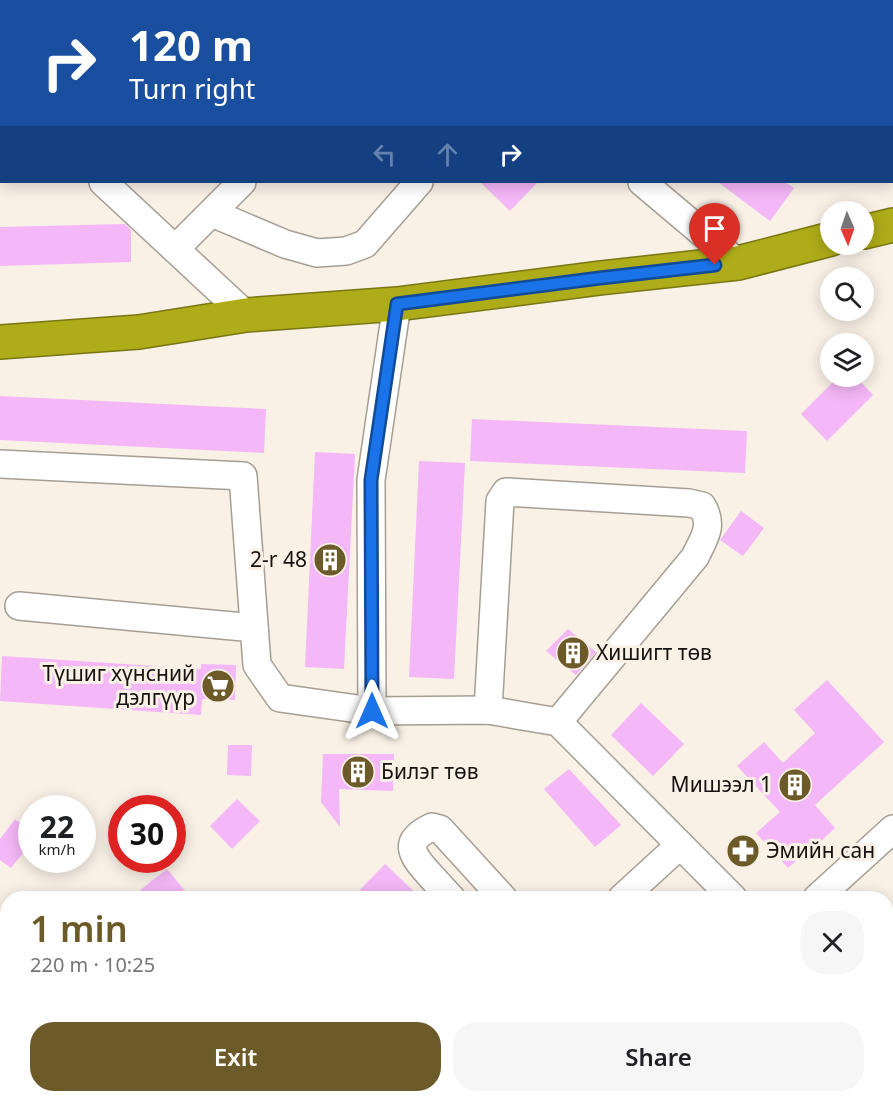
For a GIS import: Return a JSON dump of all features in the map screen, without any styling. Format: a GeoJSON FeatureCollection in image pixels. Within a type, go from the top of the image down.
{"type":"FeatureCollection","features":[{"type":"Feature","properties":{"kind":"highway"},"geometry":{"type":"LineString","coordinates":[[874,230],[893,225]]}},
{"type":"Feature","properties":{"kind":"highway"},"geometry":{"type":"LineString","coordinates":[[0,342],[140,332],[246,315],[397,304],[738,263],[820,242]]}},
{"type":"Feature","properties":{"kind":"street"},"geometry":{"type":"LineString","coordinates":[[104,183],[246,315]]}},
{"type":"Feature","properties":{"kind":"street"},"geometry":{"type":"LineString","coordinates":[[175,249],[241,183]]}},
{"type":"Feature","properties":{"kind":"street"},"geometry":{"type":"LineString","coordinates":[[212,213],[249,231],[306,250],[317,253],[346,251],[365,244],[418,183]]}},
{"type":"Feature","properties":{"kind":"street"},"geometry":{"type":"LineString","coordinates":[[644,183],[738,263]]}},
{"type":"Feature","properties":{"kind":"street"},"geometry":{"type":"LineString","coordinates":[[372,711],[371,480],[397,304]]}},
{"type":"Feature","properties":{"kind":"street"},"geometry":{"type":"LineString","coordinates":[[0,464],[243,476],[257,665],[280,698],[372,711],[488,710],[558,722],[726,891]]}},
{"type":"Feature","properties":{"kind":"street"},"geometry":{"type":"LineString","coordinates":[[488,710],[500,501],[506,492],[688,502],[702,506],[708,516],[708,528],[695,557],[558,722]]}},
{"type":"Feature","properties":{"kind":"street"},"geometry":{"type":"LineString","coordinates":[[19,606],[254,628]]}},
{"type":"Feature","properties":{"kind":"street"},"geometry":{"type":"LineString","coordinates":[[445,891],[415,858],[411,849],[413,841],[420,832],[432,827],[440,829],[497,891]]}},
{"type":"Feature","properties":{"kind":"street"},"geometry":{"type":"LineString","coordinates":[[825,891],[893,830]]}},
{"type":"Feature","properties":{"kind":"street"},"geometry":{"type":"LineString","coordinates":[[630,891],[680,845]]}},
{"type":"Feature","properties":{"kind":"building"},"geometry":{"type":"Polygon","coordinates":[[[481,183],[537,183],[510,211],[481,183]]]}},
{"type":"Feature","properties":{"kind":"building"},"geometry":{"type":"Polygon","coordinates":[[[719,183],[786,183],[794,188],[770,221],[719,183]]]}},
{"type":"Feature","properties":{"kind":"building"},"geometry":{"type":"Polygon","coordinates":[[[125,224],[131,230],[131,262],[0,266],[0,227],[125,224]]]}},
{"type":"Feature","properties":{"kind":"building"},"geometry":{"type":"Polygon","coordinates":[[[828,387],[865,387],[873,395],[827,441],[801,414],[828,387]]]}},
{"type":"Feature","properties":{"kind":"building"},"geometry":{"type":"Polygon","coordinates":[[[0,396],[266,409],[264,453],[0,440],[0,396]]]}},
{"type":"Feature","properties":{"kind":"building"},"geometry":{"type":"Polygon","coordinates":[[[472,419],[747,431],[745,473],[470,461],[472,419]]]}},
{"type":"Feature","properties":{"kind":"building","name":"2-r 48"},"geometry":{"type":"Polygon","coordinates":[[[315,452],[355,454],[344,669],[305,667],[315,452]]]}},
{"type":"Feature","properties":{"kind":"building"},"geometry":{"type":"Polygon","coordinates":[[[419,461],[465,463],[454,679],[409,677],[419,461]]]}},
{"type":"Feature","properties":{"kind":"building"},"geometry":{"type":"Polygon","coordinates":[[[741,511],[764,528],[743,556],[720,540],[741,511]]]}},
{"type":"Feature","properties":{"kind":"building","name":"Хишигт төв"},"geometry":{"type":"Polygon","coordinates":[[[568,629],[596,652],[576,675],[546,651],[568,629]]]}},
{"type":"Feature","properties":{"kind":"building"},"geometry":{"type":"Polygon","coordinates":[[[2,656],[201,669],[201,664],[236,665],[235,700],[202,699],[201,715],[0,701],[2,656]]]}},
{"type":"Feature","properties":{"kind":"building","name":"Мишээл 1"},"geometry":{"type":"Polygon","coordinates":[[[827,680],[884,742],[815,805],[835,828],[788,868],[756,833],[780,812],[737,766],[764,742],[783,763],[815,733],[794,710],[827,680]]]}},
{"type":"Feature","properties":{"kind":"building"},"geometry":{"type":"Polygon","coordinates":[[[641,703],[684,744],[653,776],[611,735],[641,703]]]}},
{"type":"Feature","properties":{"kind":"building"},"geometry":{"type":"Polygon","coordinates":[[[228,745],[252,745],[251,776],[227,775],[228,745]]]}},
{"type":"Feature","properties":{"kind":"building","name":"Билэг төв"},"geometry":{"type":"Polygon","coordinates":[[[323,754],[394,754],[393,791],[339,789],[340,827],[321,802],[323,754]]]}},
{"type":"Feature","properties":{"kind":"building"},"geometry":{"type":"Polygon","coordinates":[[[569,769],[621,825],[595,847],[544,789],[569,769]]]}},
{"type":"Feature","properties":{"kind":"building"},"geometry":{"type":"Polygon","coordinates":[[[237,799],[260,821],[232,849],[210,826],[237,799]]]}},
{"type":"Feature","properties":{"kind":"building"},"geometry":{"type":"Polygon","coordinates":[[[15,819],[18,821],[18,859],[11,868],[0,860],[0,839],[15,819]]]}},
{"type":"Feature","properties":{"kind":"building","name":"Эмийн сан"},"geometry":{"type":"Polygon","coordinates":[[[748,836],[760,849],[740,867],[727,853],[748,836]]]}},
{"type":"Feature","properties":{"kind":"building"},"geometry":{"type":"Polygon","coordinates":[[[385,864],[414,891],[359,891],[385,864]]]}},
{"type":"Feature","properties":{"kind":"building"},"geometry":{"type":"Polygon","coordinates":[[[162,873],[170,873],[185,891],[139,891],[162,873]]]}},
{"type":"Feature","properties":{"kind":"place","name":"2-r 48"},"geometry":{"type":"Point","coordinates":[330,560]}},
{"type":"Feature","properties":{"kind":"place","name":"Хишигт төв"},"geometry":{"type":"Point","coordinates":[573,653]}},
{"type":"Feature","properties":{"kind":"place","name":"Түшиг хүнсний дэлгүүр"},"geometry":{"type":"Point","coordinates":[218,686]}},
{"type":"Feature","properties":{"kind":"place","name":"Билэг төв"},"geometry":{"type":"Point","coordinates":[358,772]}},
{"type":"Feature","properties":{"kind":"place","name":"Мишээл 1"},"geometry":{"type":"Point","coordinates":[795,785]}},
{"type":"Feature","properties":{"kind":"place","name":"Эмийн сан"},"geometry":{"type":"Point","coordinates":[743,851]}},
{"type":"Feature","properties":{"kind":"route"},"geometry":{"type":"LineString","coordinates":[[372,711],[371,480],[397,304],[715,265]]}}]}
